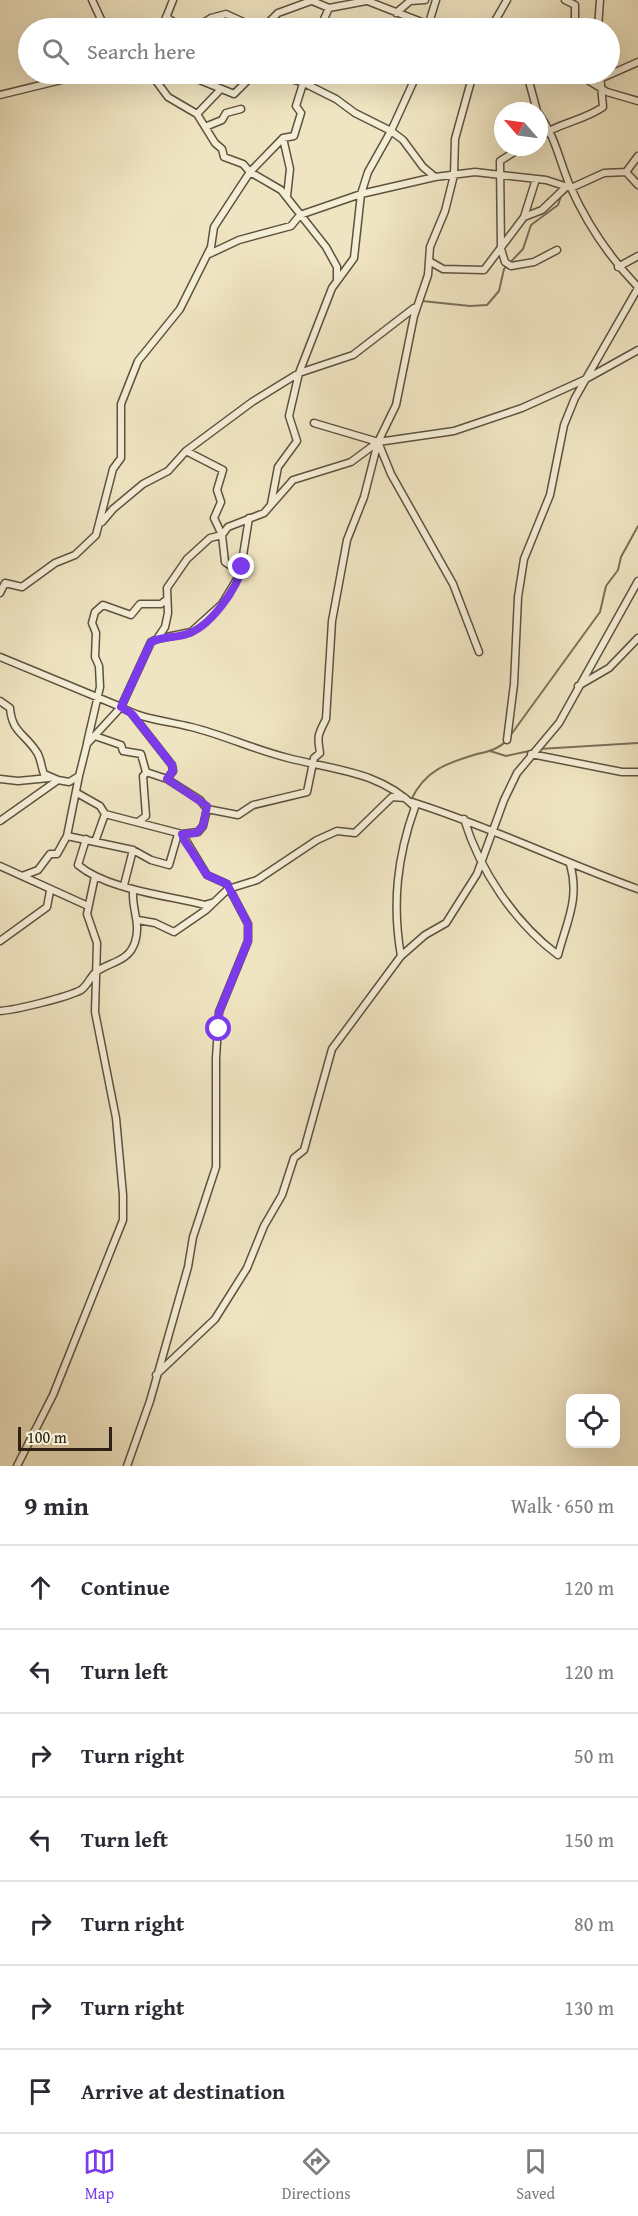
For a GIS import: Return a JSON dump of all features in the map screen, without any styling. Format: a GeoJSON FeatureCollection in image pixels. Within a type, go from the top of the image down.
{"type":"FeatureCollection","features":[{"type":"Feature","properties":{"kind":"street"},"geometry":{"type":"LineString","coordinates":[[92,0],[100,18]]}},
{"type":"Feature","properties":{"kind":"street"},"geometry":{"type":"LineString","coordinates":[[166,17],[173,0]]}},
{"type":"Feature","properties":{"kind":"street"},"geometry":{"type":"LineString","coordinates":[[273,18],[279,13],[311,0],[329,8],[365,1],[409,18]]}},
{"type":"Feature","properties":{"kind":"street"},"geometry":{"type":"LineString","coordinates":[[396,13],[410,1],[425,0]]}},
{"type":"Feature","properties":{"kind":"street"},"geometry":{"type":"LineString","coordinates":[[435,18],[436,0]]}},
{"type":"Feature","properties":{"kind":"street"},"geometry":{"type":"LineString","coordinates":[[497,18],[507,0]]}},
{"type":"Feature","properties":{"kind":"street"},"geometry":{"type":"LineString","coordinates":[[565,0],[575,5],[575,18]]}},
{"type":"Feature","properties":{"kind":"street"},"geometry":{"type":"LineString","coordinates":[[599,18],[600,0]]}},
{"type":"Feature","properties":{"kind":"street"},"geometry":{"type":"LineString","coordinates":[[324,18],[329,8]]}},
{"type":"Feature","properties":{"kind":"street"},"geometry":{"type":"LineString","coordinates":[[211,18],[226,14],[233,18]]}},
{"type":"Feature","properties":{"kind":"street"},"geometry":{"type":"LineString","coordinates":[[620,69],[638,63]]}},
{"type":"Feature","properties":{"kind":"street"},"geometry":{"type":"LineString","coordinates":[[0,95],[45,84]]}},
{"type":"Feature","properties":{"kind":"street"},"geometry":{"type":"LineString","coordinates":[[158,84],[168,97],[197,114],[215,143],[222,149],[224,157],[243,164],[250,172],[287,196],[326,247],[336,267],[337,279]]}},
{"type":"Feature","properties":{"kind":"street"},"geometry":{"type":"LineString","coordinates":[[211,84],[220,90],[236,93],[242,84]]}},
{"type":"Feature","properties":{"kind":"street"},"geometry":{"type":"LineString","coordinates":[[0,593],[5,583],[22,587],[47,568],[75,555],[96,535],[113,469],[121,458],[121,404],[138,361],[180,309],[207,255],[215,226],[250,172],[283,138],[294,136],[301,113],[296,106],[304,84]]}},
{"type":"Feature","properties":{"kind":"street"},"geometry":{"type":"LineString","coordinates":[[306,84],[391,131],[403,140],[423,167],[435,177]]}},
{"type":"Feature","properties":{"kind":"street"},"geometry":{"type":"LineString","coordinates":[[271,505],[278,467],[297,441],[289,416],[299,373],[337,279],[354,258],[361,194],[368,172],[391,131],[412,84]]}},
{"type":"Feature","properties":{"kind":"street"},"geometry":{"type":"LineString","coordinates":[[147,772],[167,779],[200,800],[207,809],[238,815],[253,804],[286,795],[305,794],[312,777],[314,762],[320,751],[317,742],[319,730],[326,719],[332,623],[346,540],[364,497],[378,442],[396,405],[417,305],[428,275],[430,247],[445,211],[454,173],[455,139],[470,84]]}},
{"type":"Feature","properties":{"kind":"street"},"geometry":{"type":"LineString","coordinates":[[530,84],[535,102]]}},
{"type":"Feature","properties":{"kind":"street"},"geometry":{"type":"LineString","coordinates":[[593,84],[602,90],[638,102]]}},
{"type":"Feature","properties":{"kind":"street"},"geometry":{"type":"LineString","coordinates":[[507,740],[514,684],[518,597],[524,559],[550,495],[564,426],[586,379],[638,288],[618,267],[591,228],[569,187],[556,141],[548,129],[601,108],[602,84]]}},
{"type":"Feature","properties":{"kind":"street"},"geometry":{"type":"LineString","coordinates":[[197,114],[220,90]]}},
{"type":"Feature","properties":{"kind":"street"},"geometry":{"type":"LineString","coordinates":[[205,127],[222,120],[226,112],[242,109]]}},
{"type":"Feature","properties":{"kind":"street"},"geometry":{"type":"LineString","coordinates":[[283,138],[290,169],[287,196]]}},
{"type":"Feature","properties":{"kind":"street"},"geometry":{"type":"LineString","coordinates":[[507,156],[501,160],[500,175],[501,249],[505,262],[511,266],[534,262],[557,250]]}},
{"type":"Feature","properties":{"kind":"street"},"geometry":{"type":"LineString","coordinates":[[626,172],[638,156]]}},
{"type":"Feature","properties":{"kind":"street"},"geometry":{"type":"LineString","coordinates":[[524,218],[542,210],[569,187],[604,173],[626,172],[638,185]]}},
{"type":"Feature","properties":{"kind":"street"},"geometry":{"type":"LineString","coordinates":[[207,255],[239,240],[291,226],[300,215],[361,194],[454,173],[536,179],[569,187]]}},
{"type":"Feature","properties":{"kind":"street"},"geometry":{"type":"LineString","coordinates":[[429,261],[443,269],[484,270],[524,218],[536,179]]}},
{"type":"Feature","properties":{"kind":"street"},"geometry":{"type":"LineString","coordinates":[[618,267],[638,256]]}},
{"type":"Feature","properties":{"kind":"street"},"geometry":{"type":"LineString","coordinates":[[100,525],[113,509],[143,484],[168,471],[186,452],[252,402],[299,373],[352,355],[409,314],[417,305]]}},
{"type":"Feature","properties":{"kind":"street"},"geometry":{"type":"LineString","coordinates":[[314,423],[378,442],[454,431],[522,408],[586,379],[638,350]]}},
{"type":"Feature","properties":{"kind":"street"},"geometry":{"type":"LineString","coordinates":[[157,639],[167,621],[167,588],[187,559],[210,538],[222,535],[228,527],[260,516],[293,480],[350,462],[378,442]]}},
{"type":"Feature","properties":{"kind":"street"},"geometry":{"type":"LineString","coordinates":[[378,442],[391,474],[453,584],[479,652]]}},
{"type":"Feature","properties":{"kind":"street"},"geometry":{"type":"LineString","coordinates":[[186,452],[223,470],[217,489],[221,502],[214,518],[222,535],[225,562],[240,572]]}},
{"type":"Feature","properties":{"kind":"street"},"geometry":{"type":"LineString","coordinates":[[87,744],[121,707],[151,642],[188,634],[198,628],[222,604],[240,572],[249,519]]}},
{"type":"Feature","properties":{"kind":"street"},"geometry":{"type":"LineString","coordinates":[[156,1375],[215,1319],[247,1268],[264,1226],[282,1194],[294,1158],[304,1150],[332,1049],[401,956],[425,935],[446,922],[481,861],[513,782],[531,754],[559,723],[578,686],[611,633],[638,580]]}},
{"type":"Feature","properties":{"kind":"street"},"geometry":{"type":"LineString","coordinates":[[22,876],[38,870],[50,854],[56,855],[67,836],[98,699],[100,678],[95,657],[96,632],[92,623],[94,612],[103,605],[130,615],[140,604],[161,604],[166,600]]}},
{"type":"Feature","properties":{"kind":"street"},"geometry":{"type":"LineString","coordinates":[[578,686],[609,668],[638,638]]}},
{"type":"Feature","properties":{"kind":"street"},"geometry":{"type":"LineString","coordinates":[[0,657],[121,707],[132,714],[172,765],[173,771],[167,779]]}},
{"type":"Feature","properties":{"kind":"street"},"geometry":{"type":"LineString","coordinates":[[0,701],[10,708],[11,722],[37,751],[43,772],[49,778]]}},
{"type":"Feature","properties":{"kind":"street"},"geometry":{"type":"LineString","coordinates":[[132,714],[197,728],[288,758],[314,762],[383,782],[415,807],[403,840],[395,896],[401,956]]}},
{"type":"Feature","properties":{"kind":"street"},"geometry":{"type":"LineString","coordinates":[[95,736],[121,745],[123,751],[141,754],[147,772]]}},
{"type":"Feature","properties":{"kind":"street"},"geometry":{"type":"LineString","coordinates":[[531,754],[622,772],[638,772]]}},
{"type":"Feature","properties":{"kind":"street"},"geometry":{"type":"LineString","coordinates":[[138,822],[146,816],[143,776],[147,772]]}},
{"type":"Feature","properties":{"kind":"street"},"geometry":{"type":"LineString","coordinates":[[0,779],[18,781],[49,778],[69,782],[80,776]]}},
{"type":"Feature","properties":{"kind":"street"},"geometry":{"type":"LineString","coordinates":[[1,820],[58,780]]}},
{"type":"Feature","properties":{"kind":"street"},"geometry":{"type":"LineString","coordinates":[[77,793],[100,806],[105,814],[180,834],[198,832],[203,826],[207,809]]}},
{"type":"Feature","properties":{"kind":"street"},"geometry":{"type":"LineString","coordinates":[[138,920],[156,923],[174,932],[218,901],[228,890],[257,880],[317,840],[337,831],[355,832],[392,797],[464,819],[570,864],[638,888]]}},
{"type":"Feature","properties":{"kind":"street"},"geometry":{"type":"LineString","coordinates":[[95,842],[105,814]]}},
{"type":"Feature","properties":{"kind":"street"},"geometry":{"type":"LineString","coordinates":[[464,819],[481,861],[534,937],[558,955],[576,893],[575,879],[570,864]]}},
{"type":"Feature","properties":{"kind":"street"},"geometry":{"type":"LineString","coordinates":[[126,1466],[150,1401],[188,1267],[193,1237],[216,1167],[216,1058],[219,1012],[249,930],[244,915],[228,890],[227,884],[207,875],[180,834]]}},
{"type":"Feature","properties":{"kind":"street"},"geometry":{"type":"LineString","coordinates":[[67,836],[133,850],[151,860],[169,865],[180,834]]}},
{"type":"Feature","properties":{"kind":"street"},"geometry":{"type":"LineString","coordinates":[[86,839],[78,865],[94,876],[124,885],[133,892],[153,892],[205,905],[218,901]]}},
{"type":"Feature","properties":{"kind":"street"},"geometry":{"type":"LineString","coordinates":[[124,885],[133,850]]}},
{"type":"Feature","properties":{"kind":"street"},"geometry":{"type":"LineString","coordinates":[[0,866],[50,891],[88,906]]}},
{"type":"Feature","properties":{"kind":"street"},"geometry":{"type":"LineString","coordinates":[[17,1466],[53,1395],[123,1220],[116,1118],[95,1012],[97,943],[87,914],[94,876]]}},
{"type":"Feature","properties":{"kind":"street"},"geometry":{"type":"LineString","coordinates":[[0,941],[47,907],[50,891]]}},
{"type":"Feature","properties":{"kind":"street"},"geometry":{"type":"LineString","coordinates":[[0,1011],[22,1008],[75,992],[85,987],[96,972],[111,967],[130,952],[136,940],[138,920],[132,902],[133,892]]}},
{"type":"Feature","properties":{"kind":"waterway"},"geometry":{"type":"LineString","coordinates":[[422,301],[470,306],[487,305],[499,291],[504,269],[523,249],[531,225],[558,205],[561,196],[569,190]]}},
{"type":"Feature","properties":{"kind":"waterway"},"geometry":{"type":"LineString","coordinates":[[510,736],[600,612],[606,586],[618,570],[621,557],[638,526]]}},
{"type":"Feature","properties":{"kind":"waterway"},"geometry":{"type":"LineString","coordinates":[[411,800],[423,781],[438,769],[493,750],[506,741]]}},
{"type":"Feature","properties":{"kind":"waterway"},"geometry":{"type":"LineString","coordinates":[[539,749],[638,743]]}},
{"type":"Feature","properties":{"kind":"waterway"},"geometry":{"type":"LineString","coordinates":[[490,751],[506,756],[534,750]]}},
{"type":"Feature","properties":{"kind":"route"},"geometry":{"type":"LineString","coordinates":[[219,1029],[219,1012],[248,941],[248,924],[228,890],[227,884],[207,875],[203,865],[184,840],[182,834],[196,833],[202,828],[207,806],[167,779],[173,771],[172,765],[132,714],[121,707],[151,642],[188,634],[198,628],[222,604],[232,590],[242,567]]}}]}
